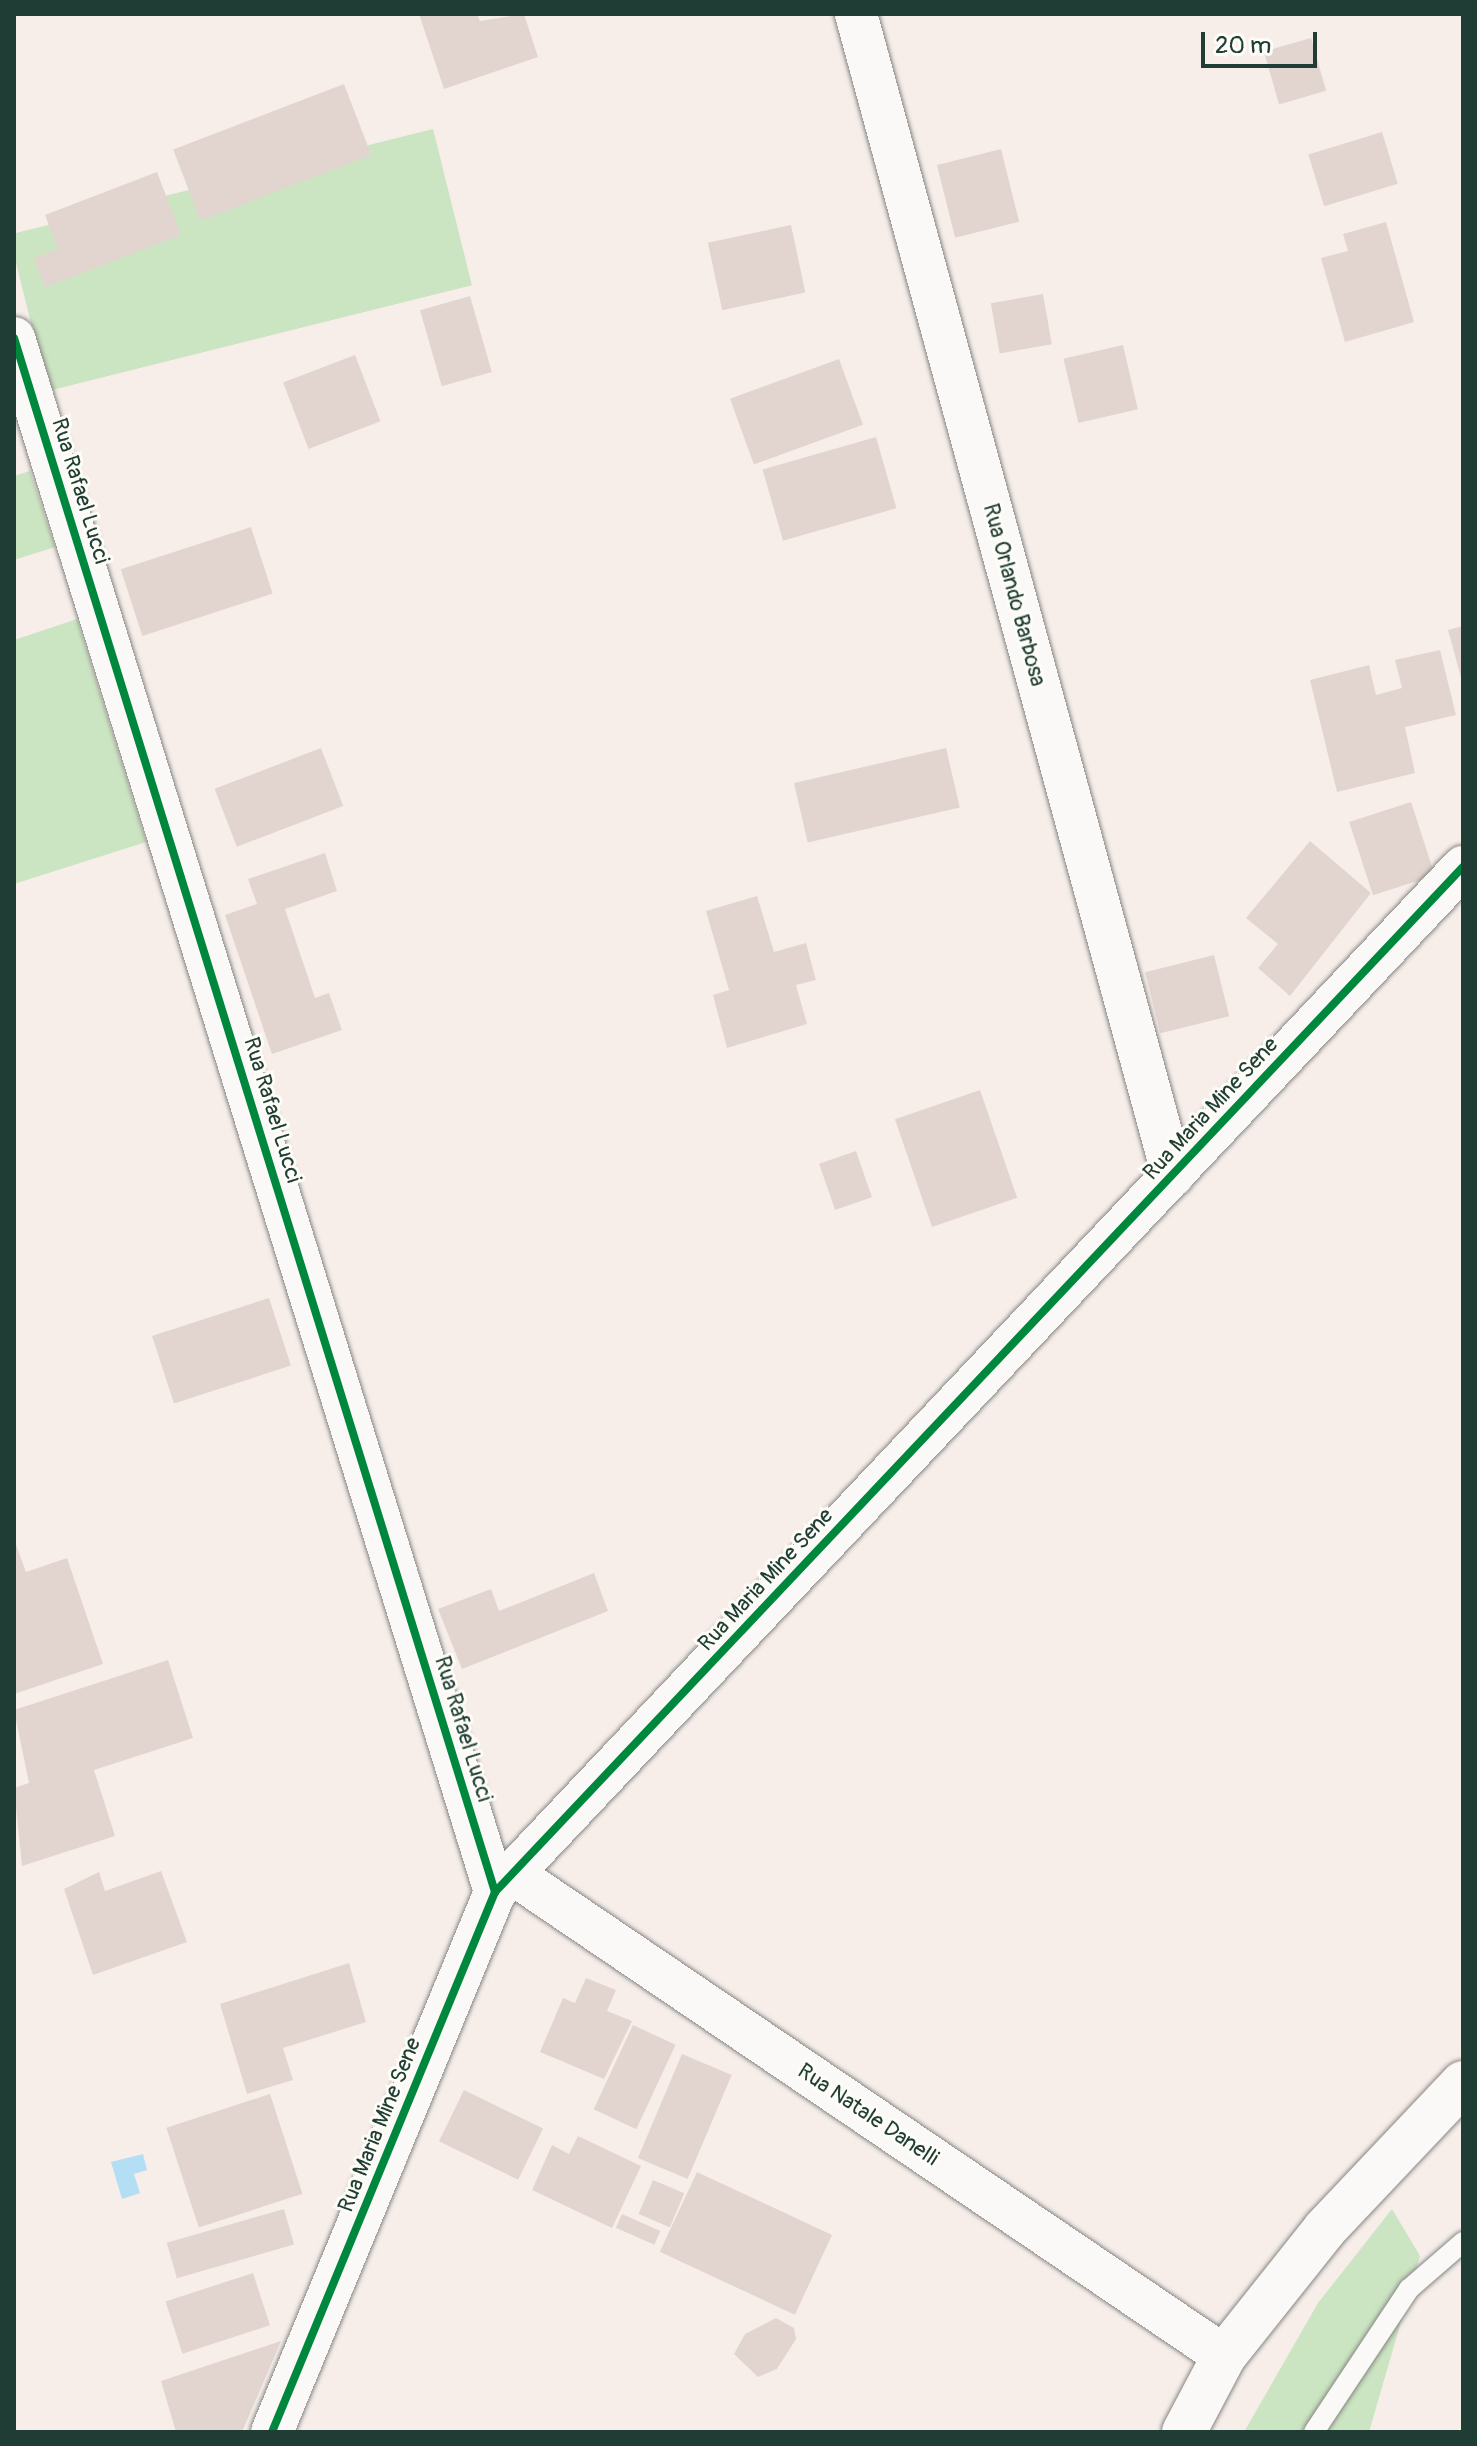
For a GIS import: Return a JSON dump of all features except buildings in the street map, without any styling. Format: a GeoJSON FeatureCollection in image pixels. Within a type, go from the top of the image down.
{"type":"FeatureCollection","features":[{"type":"Feature","properties":{"kind":"main road"},"geometry":{"type":"LineString","coordinates":[[1184,2432],[1224,2356],[1325,2229],[1463,2083]]}},
{"type":"Feature","properties":{"kind":"street","name":"Rua Orlando Barbosa"},"geometry":{"type":"LineString","coordinates":[[856,14],[1173,1176]]}},
{"type":"Feature","properties":{"kind":"street","name":"Rua Rafael Lucci"},"geometry":{"type":"LineString","coordinates":[[14,338],[504,1883]]}},
{"type":"Feature","properties":{"kind":"street","name":"Rua Maria Mine Sene"},"geometry":{"type":"LineString","coordinates":[[272,2432],[504,1883],[1463,867]]}},
{"type":"Feature","properties":{"kind":"street","name":"Rua Natale Danelli"},"geometry":{"type":"LineString","coordinates":[[504,1883],[1224,2356]]}},
{"type":"Feature","properties":{"kind":"lane"},"geometry":{"type":"LineString","coordinates":[[1314,2432],[1409,2289],[1463,2242]]}},
{"type":"Feature","properties":{"kind":"green space"},"geometry":{"type":"Polygon","coordinates":[[[433,129],[472,285],[48,391],[14,255],[14,233],[433,129]]]}},
{"type":"Feature","properties":{"kind":"green space"},"geometry":{"type":"Polygon","coordinates":[[[30,471],[55,547],[14,560],[14,476],[30,471]]]}},
{"type":"Feature","properties":{"kind":"green space"},"geometry":{"type":"Polygon","coordinates":[[[77,619],[146,842],[14,884],[14,640],[77,619]]]}},
{"type":"Feature","properties":{"kind":"green space"},"geometry":{"type":"Polygon","coordinates":[[[1392,2209],[1420,2256],[1369,2432],[1244,2432],[1318,2303],[1392,2209]]]}},
{"type":"Feature","properties":{"kind":"water"},"geometry":{"type":"Polygon","coordinates":[[[143,2154],[147,2170],[134,2174],[140,2193],[122,2199],[111,2162],[143,2154]]]}},
{"type":"Feature","properties":{"kind":"cycle path"},"geometry":{"type":"LineString","coordinates":[[14,338],[495,1892]]}},
{"type":"Feature","properties":{"kind":"cycle path"},"geometry":{"type":"LineString","coordinates":[[272,2432],[495,1892],[1463,867]]}}]}
